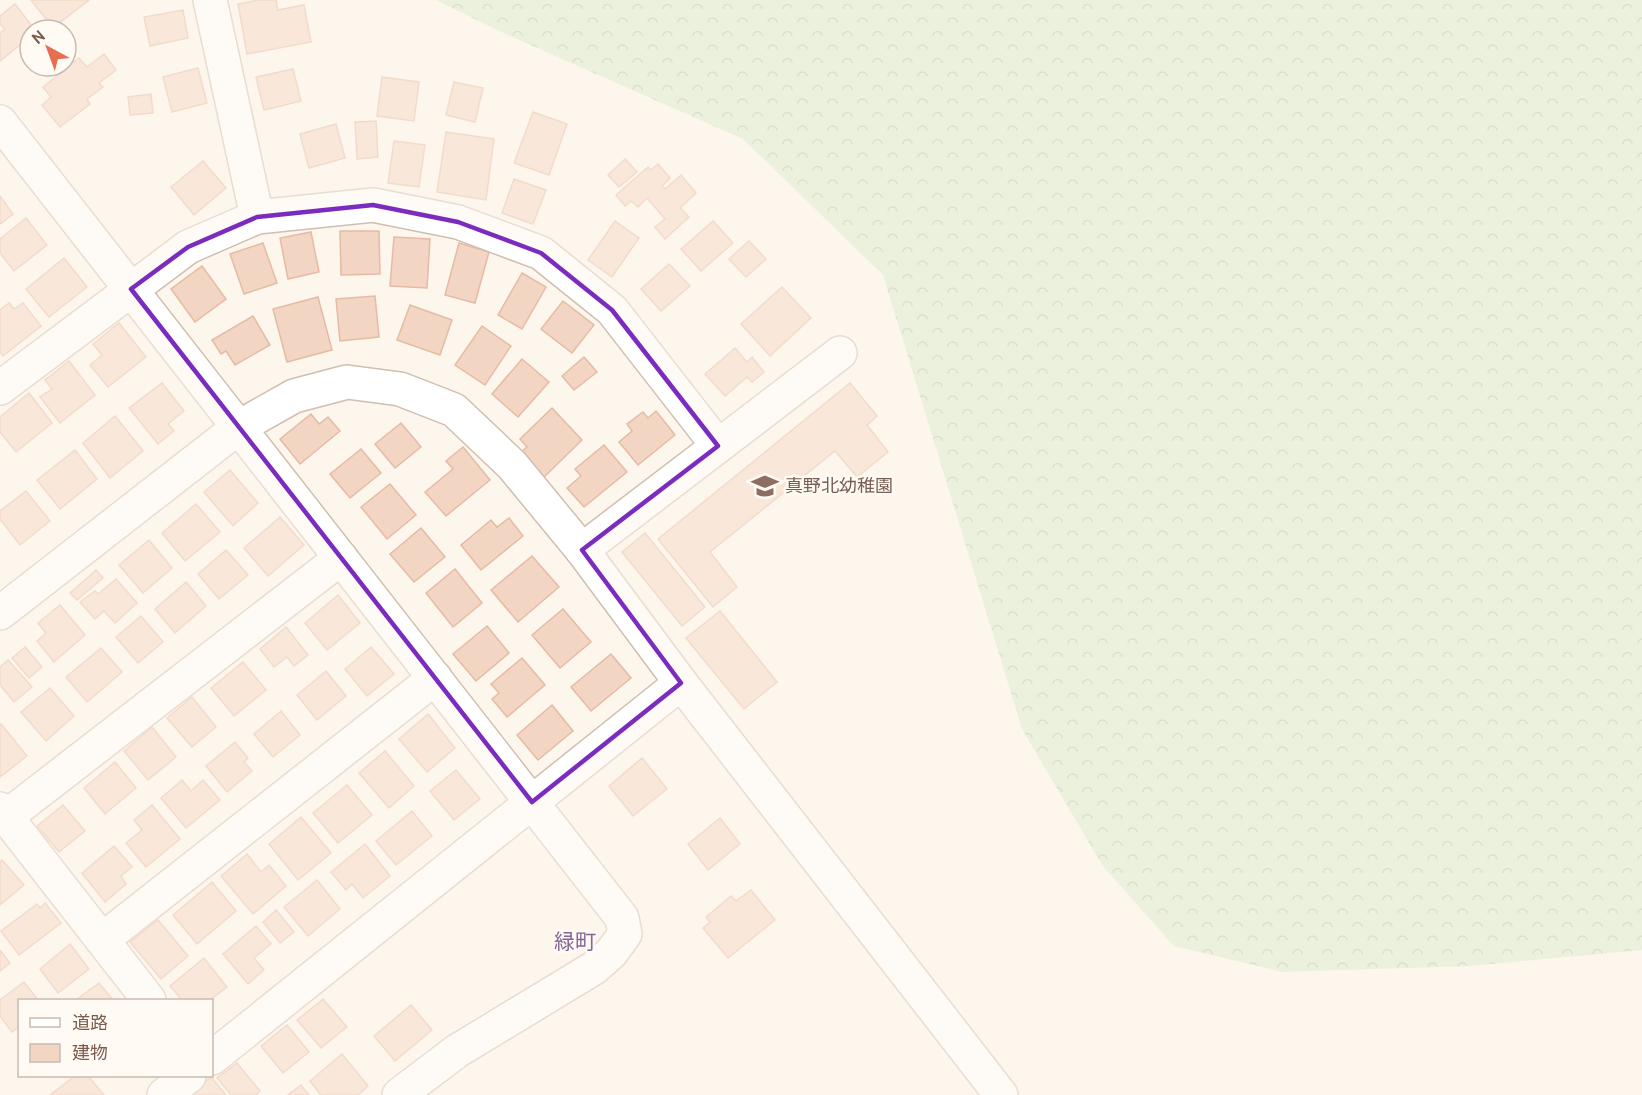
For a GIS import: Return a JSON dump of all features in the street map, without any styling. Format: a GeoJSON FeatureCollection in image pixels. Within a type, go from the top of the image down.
{"type":"FeatureCollection","features":[{"type":"Feature","properties":{"kind":"street"},"geometry":{"type":"LineString","coordinates":[[210,0],[256,217]]}},
{"type":"Feature","properties":{"kind":"street"},"geometry":{"type":"LineString","coordinates":[[0,122],[622,918],[624,934],[611,953],[594,968],[457,1051],[399,1095]]}},
{"type":"Feature","properties":{"kind":"street"},"geometry":{"type":"LineString","coordinates":[[0,388],[188,247],[256,217],[373,204],[458,222],[541,253],[612,310],[718,446]]}},
{"type":"Feature","properties":{"kind":"street"},"geometry":{"type":"LineString","coordinates":[[582,550],[840,353]]}},
{"type":"Feature","properties":{"kind":"street"},"geometry":{"type":"LineString","coordinates":[[0,613],[238,427],[294,396],[347,382],[400,389],[454,410],[512,465],[582,550],[681,683],[1001,1095]]}},
{"type":"Feature","properties":{"kind":"street"},"geometry":{"type":"LineString","coordinates":[[148,999],[3,813],[341,558]]}},
{"type":"Feature","properties":{"kind":"street"},"geometry":{"type":"LineString","coordinates":[[102,940],[435,678]]}},
{"type":"Feature","properties":{"kind":"street"},"geometry":{"type":"LineString","coordinates":[[213,1057],[681,683]]}},
{"type":"Feature","properties":{"kind":"street"},"geometry":{"type":"LineString","coordinates":[[164,1095],[188,1077]]}},
{"type":"Feature","properties":{"kind":"highlighted area"},"geometry":{"type":"Polygon","coordinates":[[[373,205],[458,222],[541,253],[612,310],[718,446],[582,550],[681,683],[532,802],[131,289],[188,247],[257,217],[373,205]]]}},
{"type":"Feature","properties":{"kind":"green space"},"geometry":{"type":"Polygon","coordinates":[[[436,0],[1642,0],[1642,950],[1470,966],[1282,972],[1174,946],[1102,865],[1022,729],[883,275],[743,139],[499,31],[436,0]]]}},
{"type":"Feature","properties":{"kind":"building"},"geometry":{"type":"Polygon","coordinates":[[[31,0],[89,0],[66,18],[45,18],[31,0]]]}},
{"type":"Feature","properties":{"kind":"building"},"geometry":{"type":"Polygon","coordinates":[[[258,0],[276,0],[278,10],[304,5],[311,42],[247,54],[238,4],[258,0]]]}},
{"type":"Feature","properties":{"kind":"building"},"geometry":{"type":"Polygon","coordinates":[[[15,4],[26,18],[18,18],[18,47],[0,61],[0,33],[5,29],[0,24],[0,16],[15,4]]]}},
{"type":"Feature","properties":{"kind":"building"},"geometry":{"type":"Polygon","coordinates":[[[183,10],[188,38],[150,46],[144,17],[183,10]]]}},
{"type":"Feature","properties":{"kind":"building"},"geometry":{"type":"Polygon","coordinates":[[[104,54],[116,70],[99,83],[103,87],[87,99],[90,104],[60,127],[42,105],[51,97],[43,87],[54,78],[78,78],[79,58],[87,67],[104,54]]]}},
{"type":"Feature","properties":{"kind":"building"},"geometry":{"type":"Polygon","coordinates":[[[198,68],[207,103],[172,112],[163,77],[198,68]]]}},
{"type":"Feature","properties":{"kind":"building"},"geometry":{"type":"Polygon","coordinates":[[[293,69],[301,101],[264,110],[256,77],[293,69]]]}},
{"type":"Feature","properties":{"kind":"building"},"geometry":{"type":"Polygon","coordinates":[[[382,77],[419,82],[414,121],[377,116],[382,77]]]}},
{"type":"Feature","properties":{"kind":"building"},"geometry":{"type":"Polygon","coordinates":[[[454,82],[483,88],[475,122],[446,115],[454,82]]]}},
{"type":"Feature","properties":{"kind":"building"},"geometry":{"type":"Polygon","coordinates":[[[151,94],[153,113],[130,115],[128,97],[151,94]]]}},
{"type":"Feature","properties":{"kind":"building"},"geometry":{"type":"Polygon","coordinates":[[[533,112],[567,124],[549,175],[514,163],[533,112]]]}},
{"type":"Feature","properties":{"kind":"building"},"geometry":{"type":"Polygon","coordinates":[[[376,121],[378,157],[357,159],[355,122],[376,121]]]}},
{"type":"Feature","properties":{"kind":"building"},"geometry":{"type":"Polygon","coordinates":[[[336,124],[345,158],[309,168],[300,134],[336,124]]]}},
{"type":"Feature","properties":{"kind":"building"},"geometry":{"type":"Polygon","coordinates":[[[446,132],[494,139],[486,200],[437,192],[446,132]]]}},
{"type":"Feature","properties":{"kind":"building"},"geometry":{"type":"Polygon","coordinates":[[[394,141],[425,145],[419,187],[388,183],[394,141]]]}},
{"type":"Feature","properties":{"kind":"building"},"geometry":{"type":"Polygon","coordinates":[[[625,159],[637,172],[619,187],[608,175],[625,159]]]}},
{"type":"Feature","properties":{"kind":"building"},"geometry":{"type":"Polygon","coordinates":[[[203,161],[226,188],[194,215],[171,187],[203,161]]]}},
{"type":"Feature","properties":{"kind":"building"},"geometry":{"type":"Polygon","coordinates":[[[658,164],[670,178],[662,186],[665,189],[681,175],[696,193],[680,208],[689,217],[665,239],[655,227],[665,219],[647,198],[638,207],[631,201],[625,206],[616,195],[648,167],[651,170],[658,164]]]}},
{"type":"Feature","properties":{"kind":"building"},"geometry":{"type":"Polygon","coordinates":[[[514,179],[546,190],[533,224],[502,213],[514,179]]]}},
{"type":"Feature","properties":{"kind":"building"},"geometry":{"type":"Polygon","coordinates":[[[0,196],[13,214],[0,224],[0,196]]]}},
{"type":"Feature","properties":{"kind":"building"},"geometry":{"type":"Polygon","coordinates":[[[26,218],[47,245],[14,271],[0,253],[0,239],[26,218]]]}},
{"type":"Feature","properties":{"kind":"building"},"geometry":{"type":"Polygon","coordinates":[[[615,221],[639,238],[612,277],[588,260],[615,221]]]}},
{"type":"Feature","properties":{"kind":"building"},"geometry":{"type":"Polygon","coordinates":[[[713,221],[733,243],[701,271],[681,249],[713,221]]]}},
{"type":"Feature","properties":{"kind":"building"},"geometry":{"type":"Polygon","coordinates":[[[340,231],[379,231],[380,274],[341,275],[340,231]]]}},
{"type":"Feature","properties":{"kind":"building"},"geometry":{"type":"Polygon","coordinates":[[[311,232],[319,272],[288,279],[280,238],[311,232]]]}},
{"type":"Feature","properties":{"kind":"building"},"geometry":{"type":"Polygon","coordinates":[[[394,237],[430,239],[427,288],[390,286],[394,237]]]}},
{"type":"Feature","properties":{"kind":"building"},"geometry":{"type":"Polygon","coordinates":[[[749,241],[766,259],[746,277],[729,259],[749,241]]]}},
{"type":"Feature","properties":{"kind":"building"},"geometry":{"type":"Polygon","coordinates":[[[263,243],[277,283],[244,294],[230,254],[263,243]]]}},
{"type":"Feature","properties":{"kind":"building"},"geometry":{"type":"Polygon","coordinates":[[[459,243],[489,252],[475,303],[445,295],[459,243]]]}},
{"type":"Feature","properties":{"kind":"building"},"geometry":{"type":"Polygon","coordinates":[[[64,258],[87,287],[49,317],[26,289],[64,258]]]}},
{"type":"Feature","properties":{"kind":"building"},"geometry":{"type":"Polygon","coordinates":[[[669,264],[690,286],[661,311],[641,289],[669,264]]]}},
{"type":"Feature","properties":{"kind":"building"},"geometry":{"type":"Polygon","coordinates":[[[202,266],[226,299],[195,322],[171,289],[202,266]]]}},
{"type":"Feature","properties":{"kind":"building"},"geometry":{"type":"Polygon","coordinates":[[[522,273],[546,287],[522,329],[498,315],[522,273]]]}},
{"type":"Feature","properties":{"kind":"building"},"geometry":{"type":"Polygon","coordinates":[[[782,287],[811,318],[770,356],[741,324],[782,287]]]}},
{"type":"Feature","properties":{"kind":"building"},"geometry":{"type":"Polygon","coordinates":[[[375,296],[379,337],[340,341],[336,299],[375,296]]]}},
{"type":"Feature","properties":{"kind":"building"},"geometry":{"type":"Polygon","coordinates":[[[318,297],[332,350],[287,362],[273,309],[318,297]]]}},
{"type":"Feature","properties":{"kind":"building"},"geometry":{"type":"Polygon","coordinates":[[[563,301],[594,325],[572,353],[541,329],[563,301]]]}},
{"type":"Feature","properties":{"kind":"building"},"geometry":{"type":"Polygon","coordinates":[[[9,303],[14,309],[23,303],[41,326],[3,356],[0,352],[0,310],[9,303]]]}},
{"type":"Feature","properties":{"kind":"building"},"geometry":{"type":"Polygon","coordinates":[[[410,305],[452,320],[440,355],[397,340],[410,305]]]}},
{"type":"Feature","properties":{"kind":"building"},"geometry":{"type":"Polygon","coordinates":[[[253,316],[270,345],[235,365],[226,351],[221,354],[212,340],[253,316]]]}},
{"type":"Feature","properties":{"kind":"building"},"geometry":{"type":"Polygon","coordinates":[[[119,323],[146,357],[108,387],[90,365],[102,355],[93,344],[119,323]]]}},
{"type":"Feature","properties":{"kind":"building"},"geometry":{"type":"Polygon","coordinates":[[[482,326],[511,346],[485,385],[455,365],[482,326]]]}},
{"type":"Feature","properties":{"kind":"building"},"geometry":{"type":"Polygon","coordinates":[[[735,348],[747,362],[752,357],[764,372],[752,382],[747,377],[725,396],[705,374],[735,348]]]}},
{"type":"Feature","properties":{"kind":"building"},"geometry":{"type":"Polygon","coordinates":[[[584,357],[597,372],[574,390],[562,376],[584,357]]]}},
{"type":"Feature","properties":{"kind":"building"},"geometry":{"type":"Polygon","coordinates":[[[522,359],[549,382],[518,417],[492,394],[522,359]]]}},
{"type":"Feature","properties":{"kind":"building"},"geometry":{"type":"Polygon","coordinates":[[[69,361],[95,395],[60,423],[40,397],[52,389],[45,380],[69,361]]]}},
{"type":"Feature","properties":{"kind":"building"},"geometry":{"type":"Polygon","coordinates":[[[162,383],[184,411],[168,424],[174,431],[158,444],[129,408],[162,383]]]}},
{"type":"Feature","properties":{"kind":"building"},"geometry":{"type":"Polygon","coordinates":[[[850,383],[877,416],[867,425],[888,452],[857,477],[835,451],[710,552],[737,587],[713,607],[658,539],[850,383]]]}},
{"type":"Feature","properties":{"kind":"building"},"geometry":{"type":"Polygon","coordinates":[[[29,393],[52,423],[16,452],[0,432],[0,417],[29,393]]]}},
{"type":"Feature","properties":{"kind":"building"},"geometry":{"type":"Polygon","coordinates":[[[552,408],[582,440],[542,479],[519,454],[527,447],[520,439],[552,408]]]}},
{"type":"Feature","properties":{"kind":"building"},"geometry":{"type":"Polygon","coordinates":[[[656,411],[675,435],[638,465],[619,442],[632,431],[627,424],[643,412],[648,418],[656,411]]]}},
{"type":"Feature","properties":{"kind":"building"},"geometry":{"type":"Polygon","coordinates":[[[311,414],[319,424],[328,417],[340,431],[300,464],[280,439],[311,414]]]}},
{"type":"Feature","properties":{"kind":"building"},"geometry":{"type":"Polygon","coordinates":[[[115,416],[143,451],[110,478],[83,443],[115,416]]]}},
{"type":"Feature","properties":{"kind":"building"},"geometry":{"type":"Polygon","coordinates":[[[401,423],[421,447],[395,468],[375,444],[401,423]]]}},
{"type":"Feature","properties":{"kind":"building"},"geometry":{"type":"Polygon","coordinates":[[[604,445],[627,472],[584,507],[567,488],[581,476],[575,469],[604,445]]]}},
{"type":"Feature","properties":{"kind":"building"},"geometry":{"type":"Polygon","coordinates":[[[463,447],[490,480],[446,516],[425,492],[453,469],[446,461],[463,447]]]}},
{"type":"Feature","properties":{"kind":"building"},"geometry":{"type":"Polygon","coordinates":[[[361,449],[381,473],[350,498],[330,474],[361,449]]]}},
{"type":"Feature","properties":{"kind":"building"},"geometry":{"type":"Polygon","coordinates":[[[75,450],[97,479],[60,509],[37,480],[75,450]]]}},
{"type":"Feature","properties":{"kind":"building"},"geometry":{"type":"Polygon","coordinates":[[[230,470],[258,503],[233,526],[204,492],[230,470]]]}},
{"type":"Feature","properties":{"kind":"building"},"geometry":{"type":"Polygon","coordinates":[[[390,484],[416,515],[387,539],[361,507],[390,484]]]}},
{"type":"Feature","properties":{"kind":"building"},"geometry":{"type":"Polygon","coordinates":[[[26,491],[50,521],[20,545],[0,519],[0,511],[26,491]]]}},
{"type":"Feature","properties":{"kind":"building"},"geometry":{"type":"Polygon","coordinates":[[[196,504],[220,532],[185,561],[162,533],[196,504]]]}},
{"type":"Feature","properties":{"kind":"building"},"geometry":{"type":"Polygon","coordinates":[[[280,517],[304,545],[268,576],[244,548],[280,517]]]}},
{"type":"Feature","properties":{"kind":"building"},"geometry":{"type":"Polygon","coordinates":[[[509,518],[523,536],[481,570],[461,545],[491,520],[497,527],[509,518]]]}},
{"type":"Feature","properties":{"kind":"building"},"geometry":{"type":"Polygon","coordinates":[[[421,528],[445,557],[414,582],[390,554],[421,528]]]}},
{"type":"Feature","properties":{"kind":"building"},"geometry":{"type":"Polygon","coordinates":[[[645,533],[705,607],[682,626],[622,552],[645,533]]]}},
{"type":"Feature","properties":{"kind":"building"},"geometry":{"type":"Polygon","coordinates":[[[149,540],[172,568],[143,593],[119,565],[149,540]]]}},
{"type":"Feature","properties":{"kind":"building"},"geometry":{"type":"Polygon","coordinates":[[[226,550],[248,575],[219,599],[198,574],[226,550]]]}},
{"type":"Feature","properties":{"kind":"building"},"geometry":{"type":"Polygon","coordinates":[[[532,556],[559,587],[518,622],[491,590],[532,556]]]}},
{"type":"Feature","properties":{"kind":"building"},"geometry":{"type":"Polygon","coordinates":[[[455,569],[482,603],[453,627],[426,593],[455,569]]]}},
{"type":"Feature","properties":{"kind":"building"},"geometry":{"type":"Polygon","coordinates":[[[96,570],[103,578],[77,600],[70,593],[96,570]]]}},
{"type":"Feature","properties":{"kind":"building"},"geometry":{"type":"Polygon","coordinates":[[[116,579],[137,603],[115,623],[104,611],[95,619],[80,602],[95,591],[98,594],[116,579]]]}},
{"type":"Feature","properties":{"kind":"building"},"geometry":{"type":"Polygon","coordinates":[[[186,582],[206,606],[175,633],[155,609],[186,582]]]}},
{"type":"Feature","properties":{"kind":"building"},"geometry":{"type":"Polygon","coordinates":[[[338,595],[360,623],[327,650],[305,623],[338,595]]]}},
{"type":"Feature","properties":{"kind":"building"},"geometry":{"type":"Polygon","coordinates":[[[60,605],[85,635],[54,662],[37,641],[46,633],[38,623],[60,605]]]}},
{"type":"Feature","properties":{"kind":"building"},"geometry":{"type":"Polygon","coordinates":[[[563,609],[591,642],[560,668],[532,635],[563,609]]]}},
{"type":"Feature","properties":{"kind":"building"},"geometry":{"type":"Polygon","coordinates":[[[720,611],[777,682],[744,709],[686,638],[720,611]]]}},
{"type":"Feature","properties":{"kind":"building"},"geometry":{"type":"Polygon","coordinates":[[[141,616],[163,642],[138,663],[116,637],[141,616]]]}},
{"type":"Feature","properties":{"kind":"building"},"geometry":{"type":"Polygon","coordinates":[[[487,626],[509,653],[476,681],[453,654],[487,626]]]}},
{"type":"Feature","properties":{"kind":"building"},"geometry":{"type":"Polygon","coordinates":[[[286,627],[308,655],[294,666],[287,657],[274,667],[260,649],[286,627]]]}},
{"type":"Feature","properties":{"kind":"building"},"geometry":{"type":"Polygon","coordinates":[[[25,647],[42,667],[29,678],[12,658],[25,647]]]}},
{"type":"Feature","properties":{"kind":"building"},"geometry":{"type":"Polygon","coordinates":[[[371,647],[394,674],[367,696],[345,669],[371,647]]]}},
{"type":"Feature","properties":{"kind":"building"},"geometry":{"type":"Polygon","coordinates":[[[101,648],[122,672],[87,702],[66,677],[101,648]]]}},
{"type":"Feature","properties":{"kind":"building"},"geometry":{"type":"Polygon","coordinates":[[[611,654],[631,678],[591,711],[571,687],[611,654]]]}},
{"type":"Feature","properties":{"kind":"building"},"geometry":{"type":"Polygon","coordinates":[[[522,658],[545,685],[507,717],[492,699],[499,693],[491,684],[522,658]]]}},
{"type":"Feature","properties":{"kind":"building"},"geometry":{"type":"Polygon","coordinates":[[[8,660],[32,687],[14,702],[0,685],[0,667],[8,660]]]}},
{"type":"Feature","properties":{"kind":"building"},"geometry":{"type":"Polygon","coordinates":[[[243,662],[266,690],[234,716],[211,688],[243,662]]]}},
{"type":"Feature","properties":{"kind":"building"},"geometry":{"type":"Polygon","coordinates":[[[326,671],[346,696],[317,720],[297,695],[326,671]]]}},
{"type":"Feature","properties":{"kind":"building"},"geometry":{"type":"Polygon","coordinates":[[[50,688],[74,716],[46,741],[21,712],[50,688]]]}},
{"type":"Feature","properties":{"kind":"building"},"geometry":{"type":"Polygon","coordinates":[[[192,697],[216,727],[192,747],[167,718],[192,697]]]}},
{"type":"Feature","properties":{"kind":"building"},"geometry":{"type":"Polygon","coordinates":[[[552,705],[573,731],[538,760],[517,735],[552,705]]]}},
{"type":"Feature","properties":{"kind":"building"},"geometry":{"type":"Polygon","coordinates":[[[281,711],[300,735],[273,757],[254,734],[281,711]]]}},
{"type":"Feature","properties":{"kind":"building"},"geometry":{"type":"Polygon","coordinates":[[[428,714],[455,748],[427,772],[399,739],[428,714]]]}},
{"type":"Feature","properties":{"kind":"building"},"geometry":{"type":"Polygon","coordinates":[[[0,725],[27,756],[0,777],[0,725]]]}},
{"type":"Feature","properties":{"kind":"building"},"geometry":{"type":"Polygon","coordinates":[[[152,727],[176,757],[148,780],[124,751],[152,727]]]}},
{"type":"Feature","properties":{"kind":"building"},"geometry":{"type":"Polygon","coordinates":[[[235,742],[248,758],[244,762],[252,771],[227,792],[206,766],[235,742]]]}},
{"type":"Feature","properties":{"kind":"building"},"geometry":{"type":"Polygon","coordinates":[[[385,751],[414,786],[389,808],[359,773],[385,751]]]}},
{"type":"Feature","properties":{"kind":"building"},"geometry":{"type":"Polygon","coordinates":[[[642,758],[667,789],[633,816],[609,786],[642,758]]]}},
{"type":"Feature","properties":{"kind":"building"},"geometry":{"type":"Polygon","coordinates":[[[115,762],[136,788],[105,814],[84,788],[115,762]]]}},
{"type":"Feature","properties":{"kind":"building"},"geometry":{"type":"Polygon","coordinates":[[[456,770],[480,799],[454,820],[430,791],[456,770]]]}},
{"type":"Feature","properties":{"kind":"building"},"geometry":{"type":"Polygon","coordinates":[[[182,780],[191,791],[203,780],[220,800],[186,828],[161,798],[182,780]]]}},
{"type":"Feature","properties":{"kind":"building"},"geometry":{"type":"Polygon","coordinates":[[[347,785],[372,815],[338,843],[313,813],[347,785]]]}},
{"type":"Feature","properties":{"kind":"building"},"geometry":{"type":"Polygon","coordinates":[[[63,805],[85,831],[59,852],[37,826],[63,805]]]}},
{"type":"Feature","properties":{"kind":"building"},"geometry":{"type":"Polygon","coordinates":[[[152,805],[180,839],[146,867],[126,843],[142,830],[134,820],[152,805]]]}},
{"type":"Feature","properties":{"kind":"building"},"geometry":{"type":"Polygon","coordinates":[[[412,811],[432,836],[396,865],[376,841],[412,811]]]}},
{"type":"Feature","properties":{"kind":"building"},"geometry":{"type":"Polygon","coordinates":[[[301,817],[331,853],[298,880],[269,844],[301,817]]]}},
{"type":"Feature","properties":{"kind":"building"},"geometry":{"type":"Polygon","coordinates":[[[720,818],[740,844],[708,870],[688,844],[720,818]]]}},
{"type":"Feature","properties":{"kind":"building"},"geometry":{"type":"Polygon","coordinates":[[[365,844],[390,876],[363,898],[352,884],[346,890],[331,872],[365,844]]]}},
{"type":"Feature","properties":{"kind":"building"},"geometry":{"type":"Polygon","coordinates":[[[114,846],[132,867],[121,876],[126,884],[105,902],[82,873],[114,846]]]}},
{"type":"Feature","properties":{"kind":"building"},"geometry":{"type":"Polygon","coordinates":[[[247,854],[261,872],[269,865],[286,886],[253,914],[221,876],[247,854]]]}},
{"type":"Feature","properties":{"kind":"building"},"geometry":{"type":"Polygon","coordinates":[[[2,860],[24,885],[0,905],[0,862],[2,860]]]}},
{"type":"Feature","properties":{"kind":"building"},"geometry":{"type":"Polygon","coordinates":[[[317,880],[340,909],[308,936],[284,907],[317,880]]]}},
{"type":"Feature","properties":{"kind":"building"},"geometry":{"type":"Polygon","coordinates":[[[212,882],[236,911],[197,944],[173,915],[212,882]]]}},
{"type":"Feature","properties":{"kind":"building"},"geometry":{"type":"Polygon","coordinates":[[[751,890],[775,920],[728,958],[703,928],[710,922],[706,917],[731,896],[736,901],[751,890]]]}},
{"type":"Feature","properties":{"kind":"building"},"geometry":{"type":"Polygon","coordinates":[[[45,903],[61,923],[19,955],[1,931],[37,904],[40,908],[45,903]]]}},
{"type":"Feature","properties":{"kind":"building"},"geometry":{"type":"Polygon","coordinates":[[[276,910],[294,932],[280,943],[263,922],[276,910]]]}},
{"type":"Feature","properties":{"kind":"building"},"geometry":{"type":"Polygon","coordinates":[[[158,920],[188,956],[161,979],[130,942],[158,920]]]}},
{"type":"Feature","properties":{"kind":"building"},"geometry":{"type":"Polygon","coordinates":[[[256,926],[271,944],[254,958],[264,970],[248,984],[223,954],[256,926]]]}},
{"type":"Feature","properties":{"kind":"building"},"geometry":{"type":"Polygon","coordinates":[[[70,944],[89,969],[58,993],[40,969],[70,944]]]}},
{"type":"Feature","properties":{"kind":"building"},"geometry":{"type":"Polygon","coordinates":[[[0,950],[10,963],[0,971],[0,950]]]}},
{"type":"Feature","properties":{"kind":"building"},"geometry":{"type":"Polygon","coordinates":[[[204,958],[227,987],[211,999],[181,999],[170,986],[204,958]]]}},
{"type":"Feature","properties":{"kind":"building"},"geometry":{"type":"Polygon","coordinates":[[[24,982],[37,999],[18,999],[18,1028],[12,1032],[0,1016],[0,1000],[24,982]]]}},
{"type":"Feature","properties":{"kind":"building"},"geometry":{"type":"Polygon","coordinates":[[[99,983],[112,999],[77,999],[99,983]]]}},
{"type":"Feature","properties":{"kind":"building"},"geometry":{"type":"Polygon","coordinates":[[[323,999],[347,1027],[321,1048],[297,1020],[323,999]]]}},
{"type":"Feature","properties":{"kind":"building"},"geometry":{"type":"Polygon","coordinates":[[[411,1005],[432,1030],[395,1061],[374,1036],[411,1005]]]}},
{"type":"Feature","properties":{"kind":"building"},"geometry":{"type":"Polygon","coordinates":[[[287,1025],[309,1052],[283,1073],[261,1046],[287,1025]]]}},
{"type":"Feature","properties":{"kind":"building"},"geometry":{"type":"Polygon","coordinates":[[[342,1054],[368,1086],[358,1095],[321,1095],[310,1081],[342,1054]]]}},
{"type":"Feature","properties":{"kind":"building"},"geometry":{"type":"Polygon","coordinates":[[[237,1063],[260,1091],[256,1095],[231,1095],[217,1078],[237,1063]]]}},
{"type":"Feature","properties":{"kind":"building"},"geometry":{"type":"Polygon","coordinates":[[[74,1077],[89,1077],[104,1095],[50,1095],[74,1077]]]}},
{"type":"Feature","properties":{"kind":"building"},"geometry":{"type":"Polygon","coordinates":[[[211,1077],[226,1095],[189,1095],[211,1077]]]}},
{"type":"Feature","properties":{"kind":"building"},"geometry":{"type":"Polygon","coordinates":[[[301,1085],[309,1095],[288,1095],[301,1085]]]}},
{"type":"Feature","properties":{"kind":"place","name":"真野北幼稚園"},"geometry":{"type":"Point","coordinates":[765,486]}},
{"type":"Feature","properties":{"kind":"district","name":"緑町"},"geometry":{"type":"Point","coordinates":[575,941]}}]}
